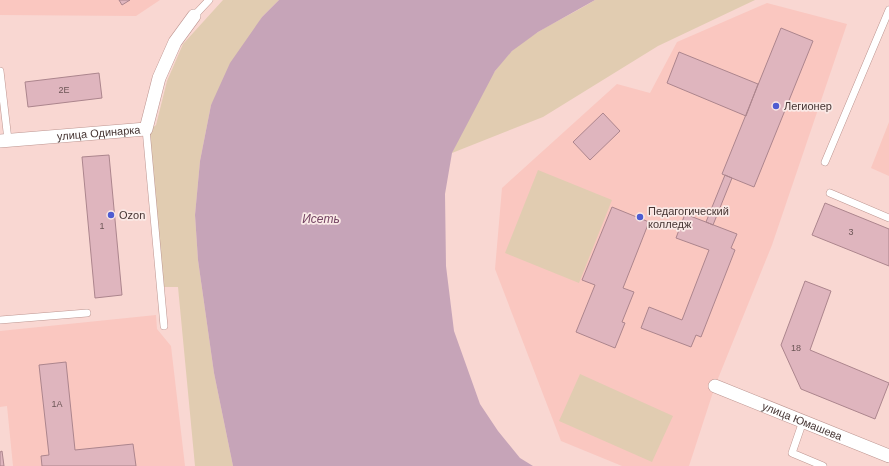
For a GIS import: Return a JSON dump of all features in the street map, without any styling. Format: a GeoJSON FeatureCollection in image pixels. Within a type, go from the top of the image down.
{"type":"FeatureCollection","features":[{"type":"Feature","properties":{"kind":"street","name":"улица Одинарка"},"geometry":{"type":"LineString","coordinates":[[4,140],[146,129],[159,78],[175,42],[194,16]]}},
{"type":"Feature","properties":{"kind":"street","name":"улица Юмашева"},"geometry":{"type":"LineString","coordinates":[[715,386],[889,456]]}},
{"type":"Feature","properties":{"kind":"lane"},"geometry":{"type":"LineString","coordinates":[[194,16],[209,0]]}},
{"type":"Feature","properties":{"kind":"lane"},"geometry":{"type":"LineString","coordinates":[[825,162],[889,10]]}},
{"type":"Feature","properties":{"kind":"lane"},"geometry":{"type":"LineString","coordinates":[[0,71],[4,140]]}},
{"type":"Feature","properties":{"kind":"lane"},"geometry":{"type":"LineString","coordinates":[[146,129],[164,326]]}},
{"type":"Feature","properties":{"kind":"lane"},"geometry":{"type":"LineString","coordinates":[[830,194],[889,218]]}},
{"type":"Feature","properties":{"kind":"lane"},"geometry":{"type":"LineString","coordinates":[[0,320],[87,313]]}},
{"type":"Feature","properties":{"kind":"lane"},"geometry":{"type":"LineString","coordinates":[[802,421],[792,453],[823,466]]}},
{"type":"Feature","properties":{"kind":"shaded area"},"geometry":{"type":"Polygon","coordinates":[[[0,0],[160,0],[136,16],[0,15],[0,0]]]}},
{"type":"Feature","properties":{"kind":"shaded area"},"geometry":{"type":"Polygon","coordinates":[[[223,0],[279,0],[262,17],[211,105],[200,161],[195,215],[198,260],[214,373],[233,466],[195,466],[178,287],[164,287],[148,131],[156,125],[167,81],[183,44],[223,0]]]}},
{"type":"Feature","properties":{"kind":"shaded area"},"geometry":{"type":"Polygon","coordinates":[[[595,0],[755,0],[658,46],[543,117],[452,153],[485,86],[512,51],[541,30],[595,0]]]}},
{"type":"Feature","properties":{"kind":"shaded area","name":"Педагогический колледж"},"geometry":{"type":"Polygon","coordinates":[[[767,3],[847,24],[772,245],[715,386],[689,466],[622,466],[561,441],[495,269],[502,188],[617,84],[650,93],[677,42],[767,3]]]}},
{"type":"Feature","properties":{"kind":"shaded area"},"geometry":{"type":"Polygon","coordinates":[[[889,122],[889,176],[871,168],[889,122]]]}},
{"type":"Feature","properties":{"kind":"shaded area"},"geometry":{"type":"Polygon","coordinates":[[[538,170],[612,200],[579,283],[505,253],[538,170]]]}},
{"type":"Feature","properties":{"kind":"shaded area"},"geometry":{"type":"Polygon","coordinates":[[[156,315],[157,329],[171,346],[185,466],[13,466],[7,406],[0,407],[0,331],[156,315]]]}},
{"type":"Feature","properties":{"kind":"shaded area"},"geometry":{"type":"Polygon","coordinates":[[[580,374],[673,416],[652,462],[559,421],[580,374]]]}},
{"type":"Feature","properties":{"kind":"water","name":"Исеть"},"geometry":{"type":"Polygon","coordinates":[[[279,0],[595,0],[538,32],[512,51],[495,71],[452,153],[445,194],[446,266],[454,331],[480,404],[498,431],[520,458],[533,466],[233,466],[214,373],[198,260],[195,215],[200,161],[211,105],[230,63],[262,17],[279,0]]]}},
{"type":"Feature","properties":{"kind":"building"},"geometry":{"type":"Polygon","coordinates":[[[119,0],[130,0],[122,5],[119,0]]]}},
{"type":"Feature","properties":{"kind":"building"},"geometry":{"type":"Polygon","coordinates":[[[781,28],[813,41],[754,187],[722,174],[781,28]]]}},
{"type":"Feature","properties":{"kind":"building"},"geometry":{"type":"Polygon","coordinates":[[[679,52],[758,84],[746,116],[667,83],[679,52]]]}},
{"type":"Feature","properties":{"kind":"building"},"geometry":{"type":"Polygon","coordinates":[[[99,73],[102,98],[28,107],[25,82],[99,73]]]}},
{"type":"Feature","properties":{"kind":"building"},"geometry":{"type":"Polygon","coordinates":[[[603,113],[620,131],[590,160],[573,142],[603,113]]]}},
{"type":"Feature","properties":{"kind":"building"},"geometry":{"type":"Polygon","coordinates":[[[109,155],[122,295],[95,298],[82,157],[109,155]]]}},
{"type":"Feature","properties":{"kind":"building"},"geometry":{"type":"Polygon","coordinates":[[[725,175],[732,178],[713,225],[706,222],[725,175]]]}},
{"type":"Feature","properties":{"kind":"building"},"geometry":{"type":"Polygon","coordinates":[[[825,203],[889,229],[889,266],[812,235],[825,203]]]}},
{"type":"Feature","properties":{"kind":"building"},"geometry":{"type":"Polygon","coordinates":[[[612,207],[649,222],[623,288],[634,292],[622,322],[625,323],[615,348],[576,332],[595,285],[582,280],[612,207]]]}},
{"type":"Feature","properties":{"kind":"building"},"geometry":{"type":"Polygon","coordinates":[[[685,214],[737,234],[731,248],[735,250],[701,337],[696,335],[691,347],[641,328],[649,307],[682,320],[709,250],[676,238],[685,214]]]}},
{"type":"Feature","properties":{"kind":"building"},"geometry":{"type":"Polygon","coordinates":[[[805,281],[831,291],[810,350],[889,383],[875,419],[801,389],[781,345],[805,281]]]}},
{"type":"Feature","properties":{"kind":"building"},"geometry":{"type":"Polygon","coordinates":[[[66,362],[75,450],[133,444],[136,466],[42,466],[41,456],[49,455],[39,365],[66,362]]]}},
{"type":"Feature","properties":{"kind":"building"},"geometry":{"type":"Polygon","coordinates":[[[2,451],[4,466],[0,466],[0,452],[2,451]]]}},
{"type":"Feature","properties":{"kind":"place","name":"Легионер"},"geometry":{"type":"Point","coordinates":[776,106]}},
{"type":"Feature","properties":{"kind":"place","name":"Ozon"},"geometry":{"type":"Point","coordinates":[111,215]}},
{"type":"Feature","properties":{"kind":"place","name":"Педагогический колледж"},"geometry":{"type":"Point","coordinates":[640,217]}}]}
